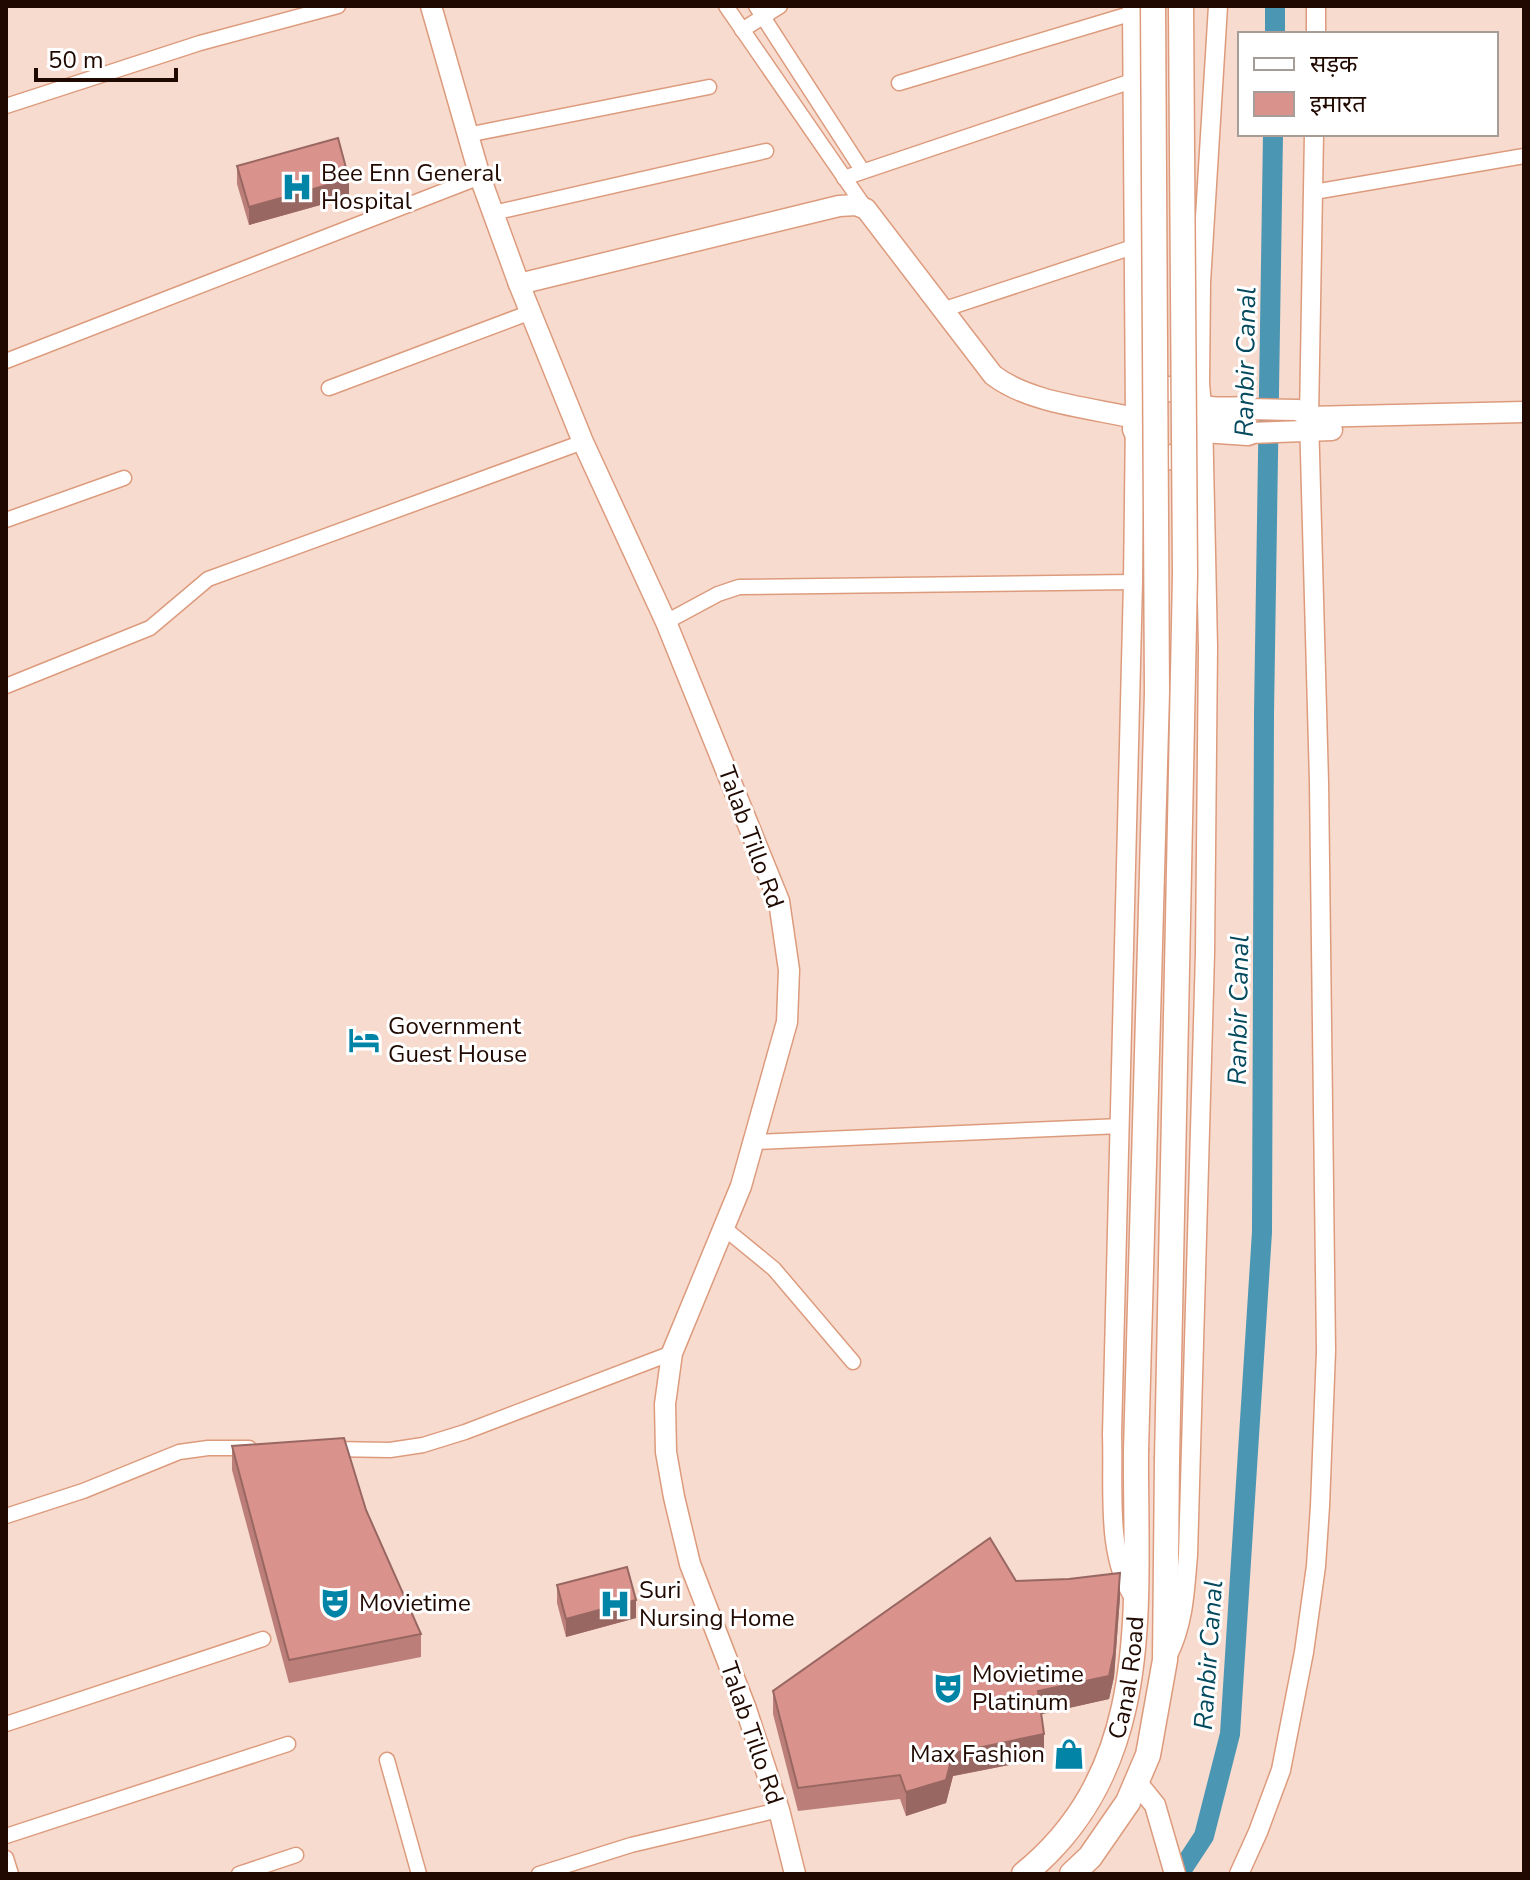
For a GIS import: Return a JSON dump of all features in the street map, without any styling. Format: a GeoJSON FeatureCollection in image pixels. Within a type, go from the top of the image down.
{"type":"FeatureCollection","features":[{"type":"Feature","properties":{"kind":"highway","name":"Canal Road"},"geometry":{"type":"LineString","coordinates":[[1072,1874],[1106,1834],[1137,1783],[1148,1755],[1165,1660],[1185,575],[1181,6]]}},
{"type":"Feature","properties":{"kind":"highway","name":"Canal Road"},"geometry":{"type":"LineString","coordinates":[[1024,1874],[1060,1840],[1090,1798],[1105,1769],[1127,1702],[1135,1599],[1136,1451],[1157,692],[1139,8]]}},
{"type":"Feature","properties":{"kind":"highway"},"geometry":{"type":"LineString","coordinates":[[1203,419],[1196,446],[1187,453],[1166,458],[1146,449],[1135,424],[1146,397],[1168,389],[1180,390],[1203,419],[1247,421]]}},
{"type":"Feature","properties":{"kind":"main road","name":"Talab Tillo Rd"},"geometry":{"type":"LineString","coordinates":[[431,6],[480,177],[519,284],[583,442],[666,622],[779,901],[789,970],[787,1022],[741,1186],[672,1353],[665,1404],[666,1452],[690,1564],[746,1709],[779,1810],[795,1874]]}},
{"type":"Feature","properties":{"kind":"main road"},"geometry":{"type":"LineString","coordinates":[[519,284],[839,206],[856,205],[866,209],[993,375],[1005,385],[1135,424]]}},
{"type":"Feature","properties":{"kind":"main road"},"geometry":{"type":"LineString","coordinates":[[1305,422],[1524,412]]}},
{"type":"Feature","properties":{"kind":"main road"},"geometry":{"type":"LineString","coordinates":[[1247,421],[1524,426]]}},
{"type":"Feature","properties":{"kind":"main road"},"geometry":{"type":"LineString","coordinates":[[1137,1783],[1155,1805],[1175,1874]]}},
{"type":"Feature","properties":{"kind":"street"},"geometry":{"type":"LineString","coordinates":[[6,106],[200,43],[338,6]]}},
{"type":"Feature","properties":{"kind":"street"},"geometry":{"type":"LineString","coordinates":[[726,6],[866,209]]}},
{"type":"Feature","properties":{"kind":"street"},"geometry":{"type":"LineString","coordinates":[[742,30],[759,11],[780,6]]}},
{"type":"Feature","properties":{"kind":"street"},"geometry":{"type":"LineString","coordinates":[[1165,1660],[1177,1636],[1182,1615],[1188,1555],[1205,953],[1208,647],[1200,384],[1201,282],[1218,6]]}},
{"type":"Feature","properties":{"kind":"street"},"geometry":{"type":"LineString","coordinates":[[1316,6],[1316,32]]}},
{"type":"Feature","properties":{"kind":"street"},"geometry":{"type":"LineString","coordinates":[[899,83],[1139,8],[1132,81],[1133,582],[1112,1435],[1120,1563],[1124,1582],[1135,1599]]}},
{"type":"Feature","properties":{"kind":"street"},"geometry":{"type":"LineString","coordinates":[[759,11],[862,170]]}},
{"type":"Feature","properties":{"kind":"street"},"geometry":{"type":"LineString","coordinates":[[765,64],[785,50]]}},
{"type":"Feature","properties":{"kind":"street"},"geometry":{"type":"LineString","coordinates":[[779,85],[798,72]]}},
{"type":"Feature","properties":{"kind":"street"},"geometry":{"type":"LineString","coordinates":[[844,178],[1132,81]]}},
{"type":"Feature","properties":{"kind":"street"},"geometry":{"type":"LineString","coordinates":[[467,135],[709,87]]}},
{"type":"Feature","properties":{"kind":"street"},"geometry":{"type":"LineString","coordinates":[[1241,1874],[1281,1770],[1304,1652],[1316,1566],[1320,1506],[1326,1351],[1325,1178],[1319,782],[1305,422],[1314,136]]}},
{"type":"Feature","properties":{"kind":"street"},"geometry":{"type":"LineString","coordinates":[[493,213],[766,151]]}},
{"type":"Feature","properties":{"kind":"street"},"geometry":{"type":"LineString","coordinates":[[1314,192],[1524,156]]}},
{"type":"Feature","properties":{"kind":"street"},"geometry":{"type":"LineString","coordinates":[[6,361],[480,177]]}},
{"type":"Feature","properties":{"kind":"street"},"geometry":{"type":"LineString","coordinates":[[942,310],[1133,247]]}},
{"type":"Feature","properties":{"kind":"street"},"geometry":{"type":"LineString","coordinates":[[329,388],[531,312]]}},
{"type":"Feature","properties":{"kind":"street"},"geometry":{"type":"LineString","coordinates":[[6,686],[150,628],[197,586],[217,575],[583,442]]}},
{"type":"Feature","properties":{"kind":"street"},"geometry":{"type":"LineString","coordinates":[[6,520],[124,478]]}},
{"type":"Feature","properties":{"kind":"street"},"geometry":{"type":"LineString","coordinates":[[666,622],[718,594],[739,587],[1133,582]]}},
{"type":"Feature","properties":{"kind":"street"},"geometry":{"type":"LineString","coordinates":[[754,1142],[1121,1126]]}},
{"type":"Feature","properties":{"kind":"street"},"geometry":{"type":"LineString","coordinates":[[724,1228],[774,1269],[853,1362]]}},
{"type":"Feature","properties":{"kind":"street"},"geometry":{"type":"LineString","coordinates":[[314,1449],[390,1450],[423,1445],[672,1353]]}},
{"type":"Feature","properties":{"kind":"street"},"geometry":{"type":"LineString","coordinates":[[6,1516],[83,1491],[179,1452],[208,1448],[269,1448]]}},
{"type":"Feature","properties":{"kind":"street"},"geometry":{"type":"LineString","coordinates":[[6,1724],[263,1639]]}},
{"type":"Feature","properties":{"kind":"street"},"geometry":{"type":"LineString","coordinates":[[6,1836],[288,1744]]}},
{"type":"Feature","properties":{"kind":"street"},"geometry":{"type":"LineString","coordinates":[[387,1760],[419,1874]]}},
{"type":"Feature","properties":{"kind":"street"},"geometry":{"type":"LineString","coordinates":[[539,1874],[631,1845],[779,1810]]}},
{"type":"Feature","properties":{"kind":"street"},"geometry":{"type":"LineString","coordinates":[[239,1874],[296,1855]]}},
{"type":"Feature","properties":{"kind":"street"},"geometry":{"type":"LineString","coordinates":[[6,1858],[11,1874]]}},
{"type":"Feature","properties":{"kind":"building"},"geometry":{"type":"Polygon","coordinates":[[[338,138],[349,179],[249,207],[237,166],[338,138]]]}},
{"type":"Feature","properties":{"kind":"building"},"geometry":{"type":"Polygon","coordinates":[[[344,1438],[366,1510],[421,1634],[289,1660],[232,1446],[344,1438]]]}},
{"type":"Feature","properties":{"kind":"building"},"geometry":{"type":"Polygon","coordinates":[[[990,1538],[1016,1581],[1120,1573],[1114,1653],[1109,1676],[1038,1691],[1044,1734],[953,1753],[946,1780],[906,1792],[900,1775],[798,1788],[773,1691],[990,1538]]]}},
{"type":"Feature","properties":{"kind":"building"},"geometry":{"type":"Polygon","coordinates":[[[627,1567],[636,1600],[566,1619],[557,1585],[627,1567]]]}},
{"type":"Feature","properties":{"kind":"waterway","name":"Ranbir Canal"},"geometry":{"type":"LineString","coordinates":[[1275,6],[1275,32]]}},
{"type":"Feature","properties":{"kind":"waterway","name":"Ranbir Canal"},"geometry":{"type":"LineString","coordinates":[[1179,1874],[1204,1836],[1230,1734],[1262,1232],[1264,714],[1273,136]]}},
{"type":"Feature","properties":{"kind":"place","name":"Bee Enn General Hospital"},"geometry":{"type":"Point","coordinates":[297,187]}},
{"type":"Feature","properties":{"kind":"place","name":"Government Guest House"},"geometry":{"type":"Point","coordinates":[364,1040]}},
{"type":"Feature","properties":{"kind":"place","name":"Movietime"},"geometry":{"type":"Point","coordinates":[335,1603]}},
{"type":"Feature","properties":{"kind":"place","name":"Suri Nursing Home"},"geometry":{"type":"Point","coordinates":[615,1604]}},
{"type":"Feature","properties":{"kind":"place","name":"Movietime Platinum"},"geometry":{"type":"Point","coordinates":[948,1688]}},
{"type":"Feature","properties":{"kind":"place","name":"Max Fashion"},"geometry":{"type":"Point","coordinates":[1069,1754]}}]}
